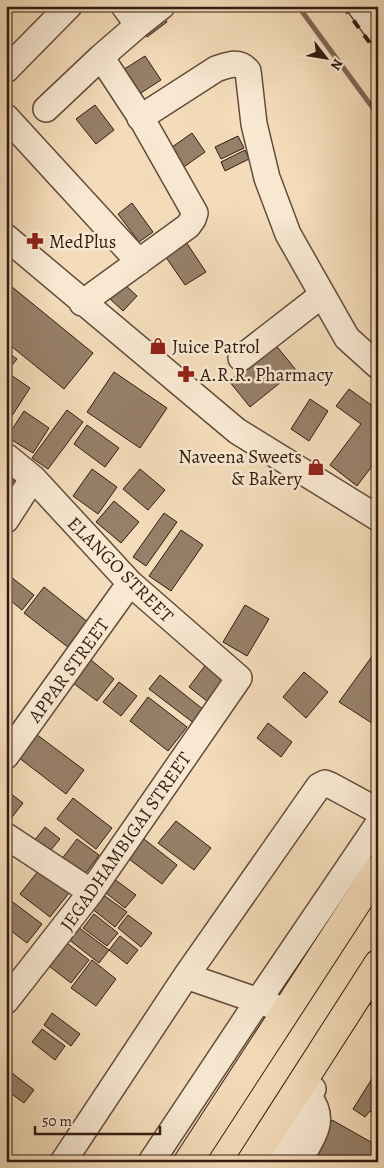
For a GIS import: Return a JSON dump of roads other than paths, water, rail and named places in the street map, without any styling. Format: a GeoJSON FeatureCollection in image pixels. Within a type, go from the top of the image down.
{"type":"FeatureCollection","features":[{"type":"Feature","properties":{"kind":"main road"},"geometry":{"type":"LineString","coordinates":[[196,1159],[285,1011],[378,870]]}},
{"type":"Feature","properties":{"kind":"main road"},"geometry":{"type":"LineString","coordinates":[[251,1162],[302,1100],[378,964]]}},
{"type":"Feature","properties":{"kind":"street"},"geometry":{"type":"LineString","coordinates":[[6,70],[69,6]]}},
{"type":"Feature","properties":{"kind":"street"},"geometry":{"type":"LineString","coordinates":[[46,109],[101,57],[131,16],[162,6]]}},
{"type":"Feature","properties":{"kind":"street"},"geometry":{"type":"LineString","coordinates":[[82,302],[188,226],[196,213],[140,118],[101,57]]}},
{"type":"Feature","properties":{"kind":"street"},"geometry":{"type":"LineString","coordinates":[[140,118],[216,70],[229,64],[244,66],[248,71],[254,124],[267,178],[288,234],[346,338],[378,366]]}},
{"type":"Feature","properties":{"kind":"street"},"geometry":{"type":"LineString","coordinates":[[6,118],[139,262]]}},
{"type":"Feature","properties":{"kind":"street"},"geometry":{"type":"LineString","coordinates":[[6,238],[237,431],[378,518]]}},
{"type":"Feature","properties":{"kind":"street"},"geometry":{"type":"LineString","coordinates":[[241,358],[322,295]]}},
{"type":"Feature","properties":{"kind":"street","name":"ELANGO STREET"},"geometry":{"type":"LineString","coordinates":[[6,456],[33,478],[130,583],[239,678]]}},
{"type":"Feature","properties":{"kind":"street"},"geometry":{"type":"LineString","coordinates":[[6,520],[33,478]]}},
{"type":"Feature","properties":{"kind":"street","name":"APPAR STREET"},"geometry":{"type":"LineString","coordinates":[[6,756],[130,583]]}},
{"type":"Feature","properties":{"kind":"street","name":"JEGADHAMBIGAI STREET"},"geometry":{"type":"LineString","coordinates":[[6,1001],[91,892],[239,678]]}},
{"type":"Feature","properties":{"kind":"street"},"geometry":{"type":"LineString","coordinates":[[63,1162],[186,976],[319,786],[324,783],[330,785],[378,811]]}},
{"type":"Feature","properties":{"kind":"street"},"geometry":{"type":"LineString","coordinates":[[152,1162],[378,824]]}},
{"type":"Feature","properties":{"kind":"street"},"geometry":{"type":"LineString","coordinates":[[6,836],[91,892]]}},
{"type":"Feature","properties":{"kind":"street"},"geometry":{"type":"LineString","coordinates":[[186,976],[285,1011]]}},
{"type":"Feature","properties":{"kind":"street"},"geometry":{"type":"LineString","coordinates":[[269,1162],[302,1100],[378,985]]}},
{"type":"Feature","properties":{"kind":"street"},"geometry":{"type":"LineString","coordinates":[[298,1162],[313,1138],[318,1122],[316,1106],[302,1100]]}},
{"type":"Feature","properties":{"kind":"waterway"},"geometry":{"type":"LineString","coordinates":[[298,6],[378,115]]}},
{"type":"Feature","properties":{"kind":"railway"},"geometry":{"type":"LineString","coordinates":[[343,6],[378,54]]}},
{"type":"Feature","properties":{"kind":"place","name":"MedPlus"},"geometry":{"type":"Point","coordinates":[35,241]}},
{"type":"Feature","properties":{"kind":"place","name":"Juice Patrol"},"geometry":{"type":"Point","coordinates":[158,346]}},
{"type":"Feature","properties":{"kind":"place","name":"A.R.R. Pharmacy"},"geometry":{"type":"Point","coordinates":[186,374]}},
{"type":"Feature","properties":{"kind":"place","name":"Naveena Sweets & Bakery"},"geometry":{"type":"Point","coordinates":[316,467]}}]}
